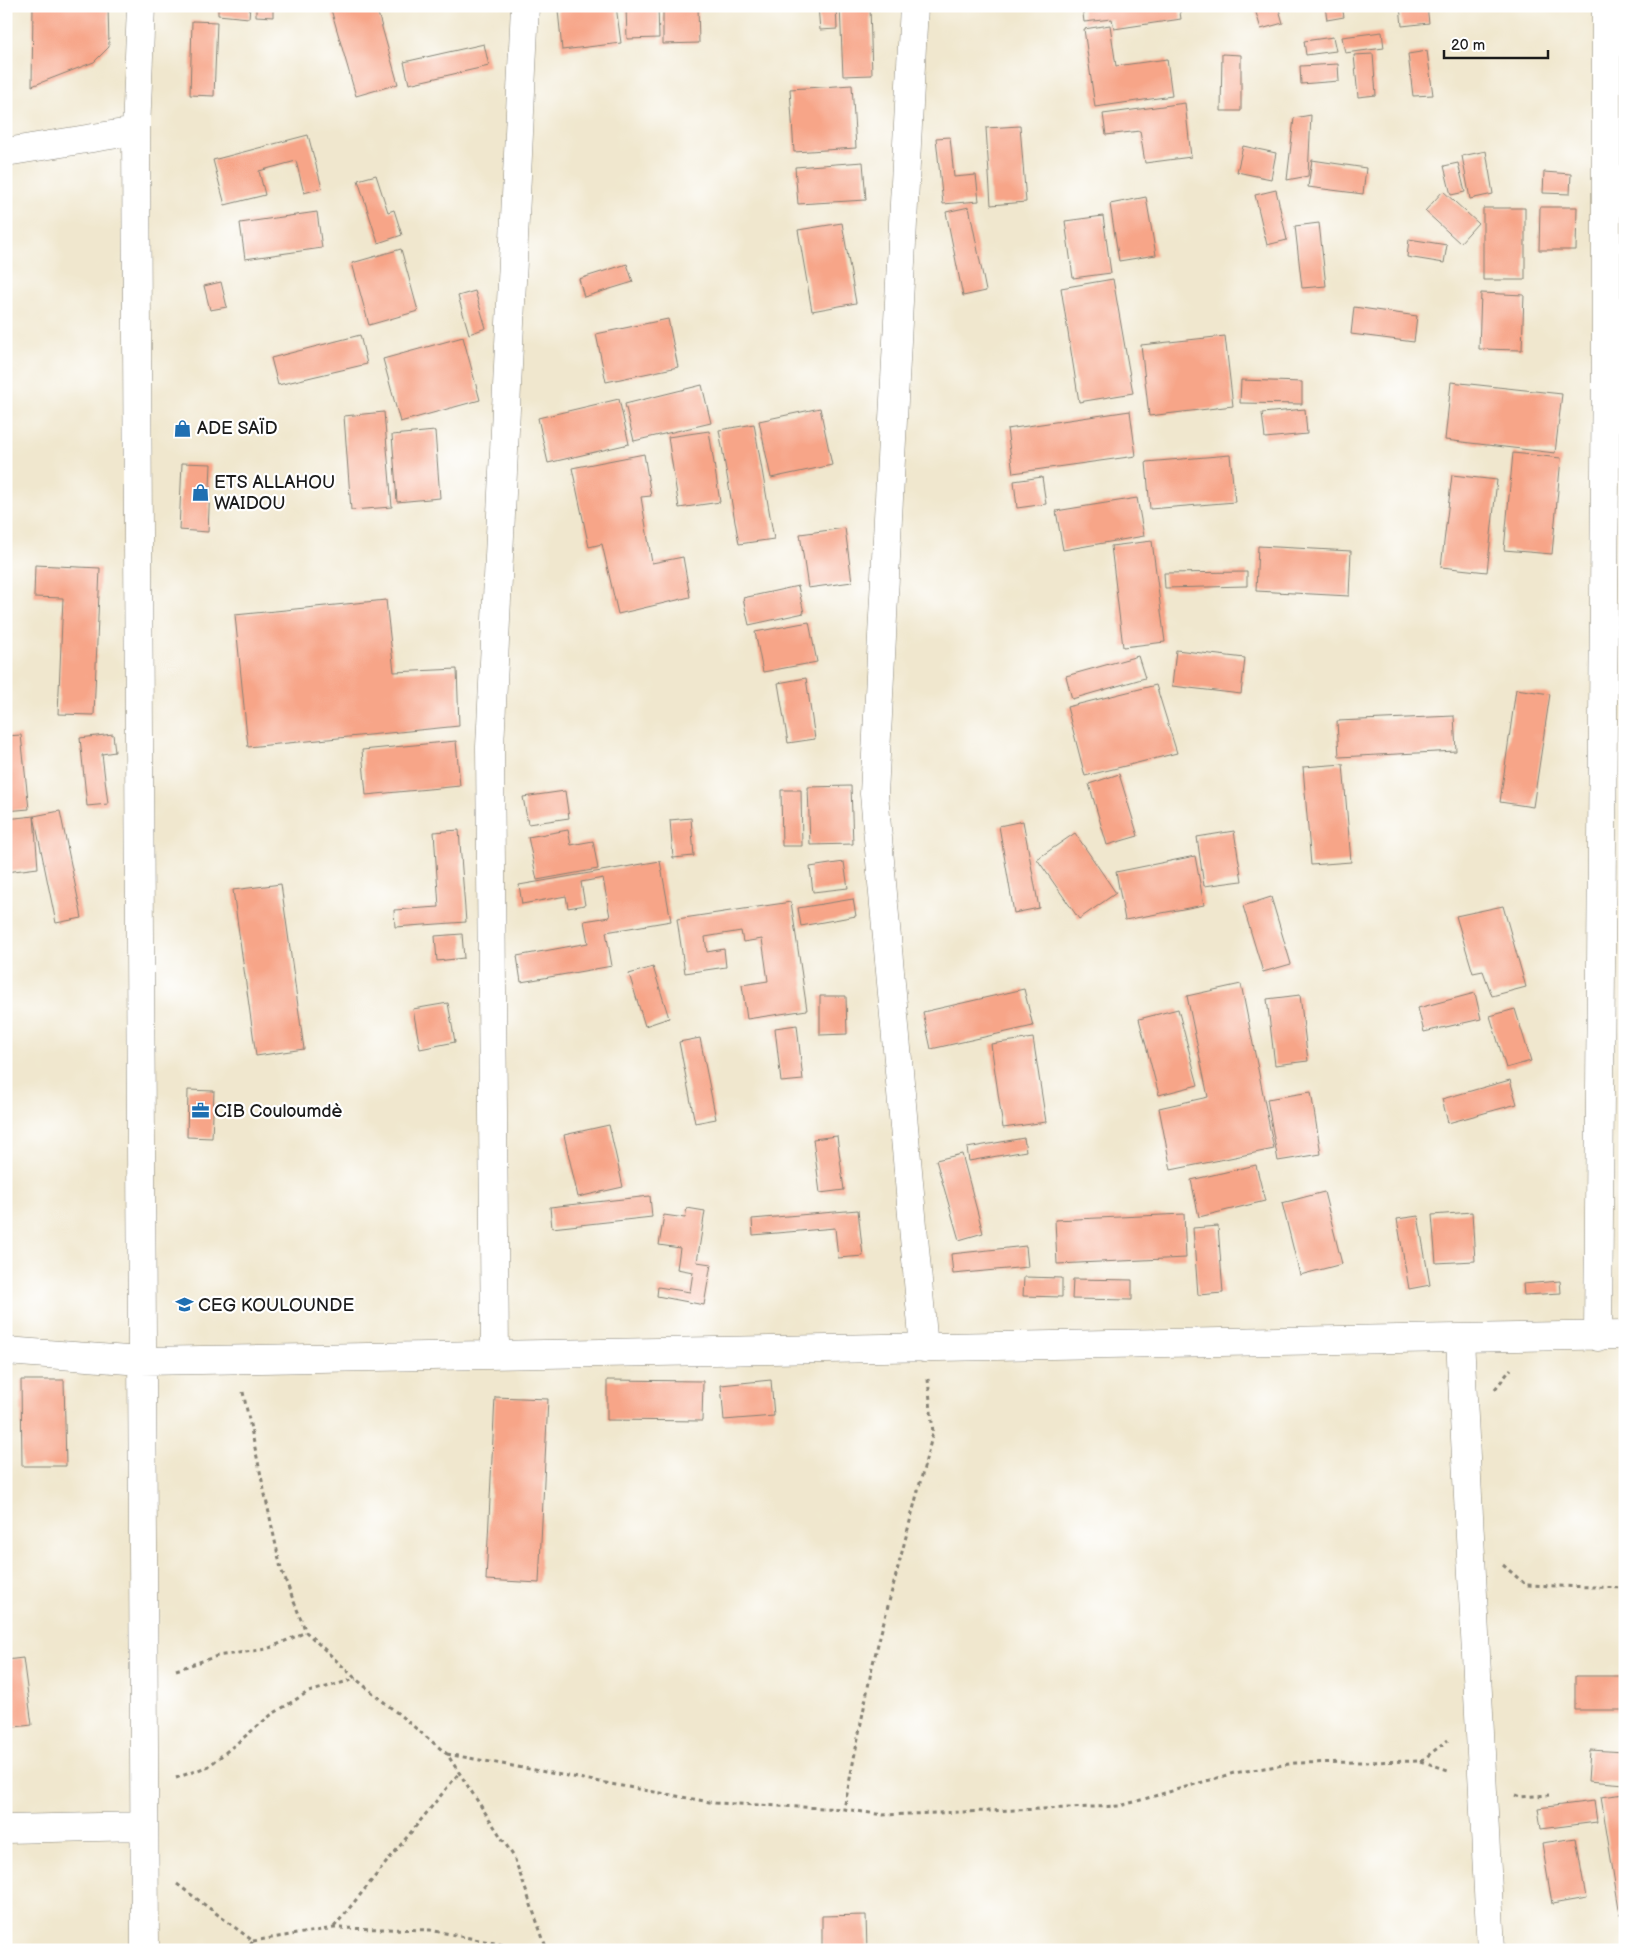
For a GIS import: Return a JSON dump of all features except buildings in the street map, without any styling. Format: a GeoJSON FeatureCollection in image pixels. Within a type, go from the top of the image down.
{"type":"FeatureCollection","features":[{"type":"Feature","properties":{"kind":"street"},"geometry":{"type":"LineString","coordinates":[[141,6],[136,131],[145,1950]]}},
{"type":"Feature","properties":{"kind":"street"},"geometry":{"type":"LineString","coordinates":[[496,1355],[490,747],[525,6]]}},
{"type":"Feature","properties":{"kind":"street"},"geometry":{"type":"LineString","coordinates":[[914,6],[874,794],[924,1348]]}},
{"type":"Feature","properties":{"kind":"street"},"geometry":{"type":"LineString","coordinates":[[6,1351],[141,1361],[1612,1336],[1606,352],[1606,6]]}},
{"type":"Feature","properties":{"kind":"street"},"geometry":{"type":"LineString","coordinates":[[6,152],[136,131]]}},
{"type":"Feature","properties":{"kind":"street"},"geometry":{"type":"LineString","coordinates":[[1460,1339],[1491,1950]]}},
{"type":"Feature","properties":{"kind":"street"},"geometry":{"type":"LineString","coordinates":[[6,1829],[144,1826]]}},
{"type":"Feature","properties":{"kind":"path"},"geometry":{"type":"LineString","coordinates":[[1465,1425],[1538,1338]]}},
{"type":"Feature","properties":{"kind":"path"},"geometry":{"type":"LineString","coordinates":[[844,1810],[872,1667],[933,1433],[924,1348]]}},
{"type":"Feature","properties":{"kind":"path"},"geometry":{"type":"LineString","coordinates":[[237,1360],[281,1569],[306,1632],[356,1679],[447,1754],[514,1857],[547,1950]]}},
{"type":"Feature","properties":{"kind":"path"},"geometry":{"type":"LineString","coordinates":[[1470,1534],[1526,1585],[1625,1588]]}},
{"type":"Feature","properties":{"kind":"path"},"geometry":{"type":"LineString","coordinates":[[170,1672],[217,1656],[267,1649],[306,1632]]}},
{"type":"Feature","properties":{"kind":"path"},"geometry":{"type":"LineString","coordinates":[[177,1767],[178,1776],[209,1766],[271,1715],[308,1692],[356,1679]]}},
{"type":"Feature","properties":{"kind":"path"},"geometry":{"type":"LineString","coordinates":[[447,1754],[715,1803],[844,1810],[883,1815],[1120,1806],[1234,1773],[1295,1763],[1421,1761],[1520,1797],[1549,1795]]}},
{"type":"Feature","properties":{"kind":"path"},"geometry":{"type":"LineString","coordinates":[[334,1928],[459,1773]]}},
{"type":"Feature","properties":{"kind":"path"},"geometry":{"type":"LineString","coordinates":[[144,1860],[253,1941],[334,1928],[430,1930],[518,1950]]}},
{"type":"Feature","properties":{"kind":"path"},"geometry":{"type":"LineString","coordinates":[[247,1950],[253,1941]]}},
{"type":"Feature","properties":{"kind":"place","name":"ADE SAÏD"},"geometry":{"type":"Point","coordinates":[183,428]}},
{"type":"Feature","properties":{"kind":"place","name":"ETS ALLAHOU WAIDOU"},"geometry":{"type":"Point","coordinates":[200,492]}},
{"type":"Feature","properties":{"kind":"place","name":"CIB Couloumdè"},"geometry":{"type":"Point","coordinates":[200,1111]}},
{"type":"Feature","properties":{"kind":"place","name":"CEG KOULOUNDE"},"geometry":{"type":"Point","coordinates":[184,1305]}}]}
